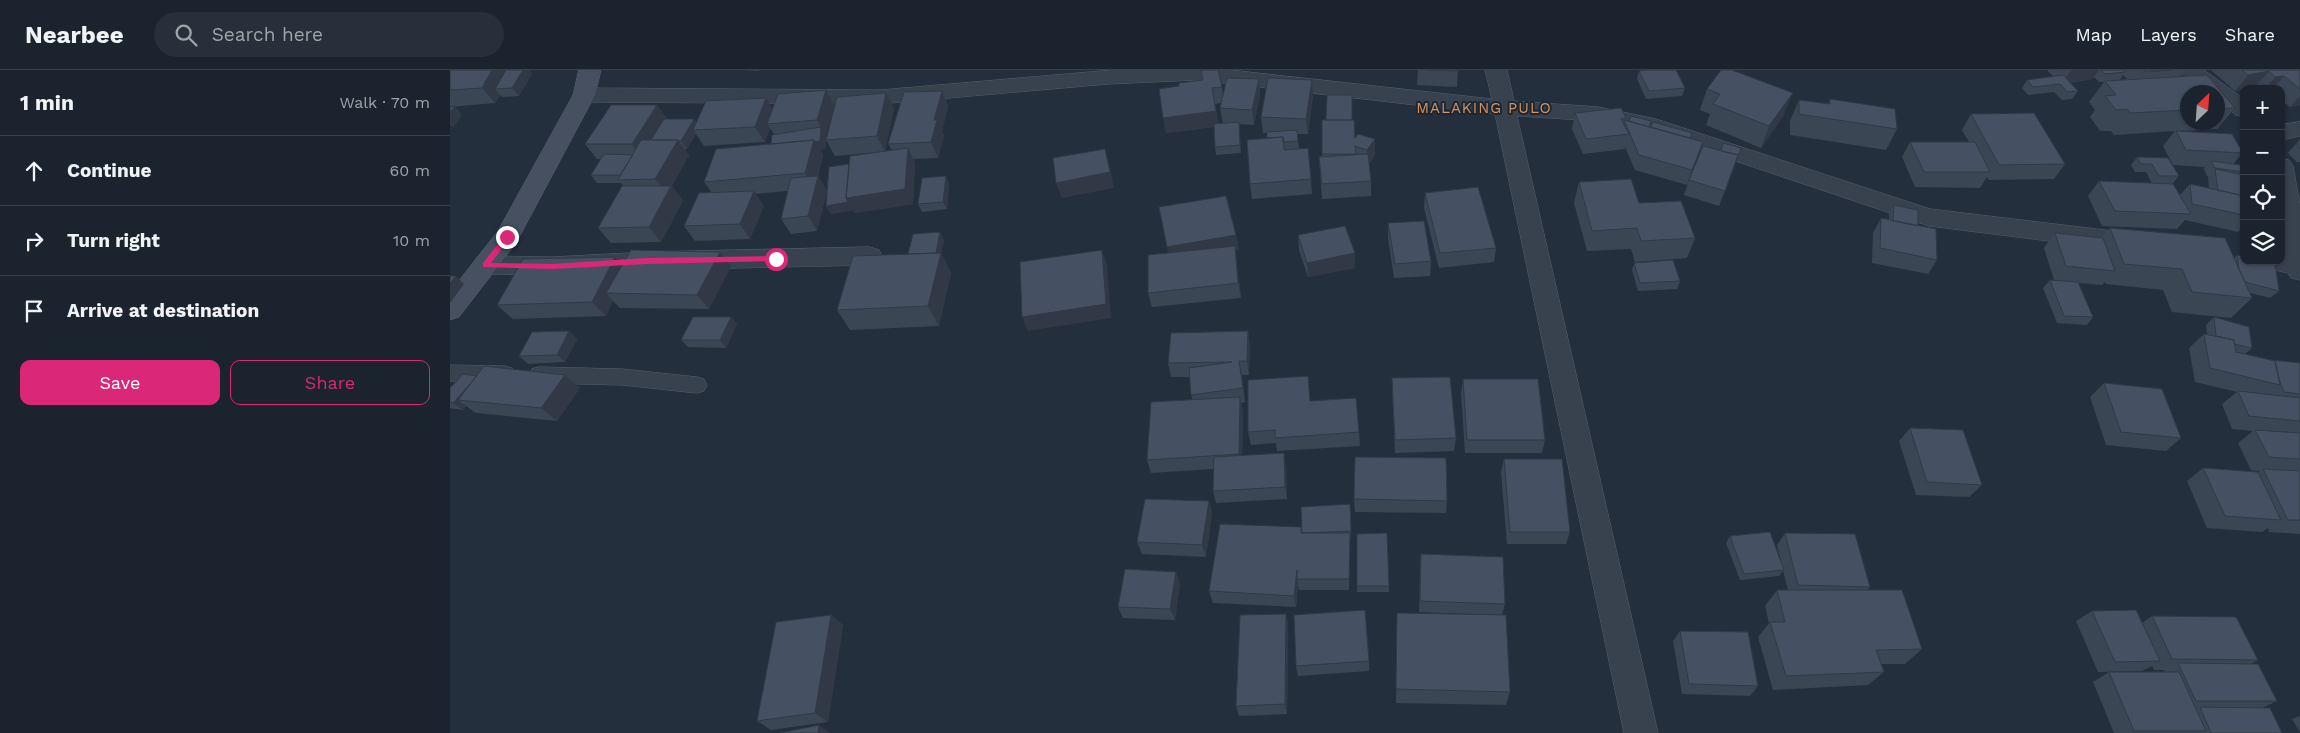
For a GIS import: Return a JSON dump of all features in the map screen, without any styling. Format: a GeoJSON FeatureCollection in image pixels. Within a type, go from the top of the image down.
{"type":"FeatureCollection","features":[{"type":"Feature","properties":{"kind":"street"},"geometry":{"type":"LineString","coordinates":[[450,310],[507,237],[584,95],[590,70]]}},
{"type":"Feature","properties":{"kind":"street"},"geometry":{"type":"LineString","coordinates":[[1496,70],[1641,733]]}},
{"type":"Feature","properties":{"kind":"street"},"geometry":{"type":"LineString","coordinates":[[2190,70],[2240,107]]}},
{"type":"Feature","properties":{"kind":"street"},"geometry":{"type":"LineString","coordinates":[[584,95],[880,97],[1108,77],[1197,74],[1504,108],[1598,114],[1656,126],[1929,217],[2135,243]]}},
{"type":"Feature","properties":{"kind":"street"},"geometry":{"type":"LineString","coordinates":[[2285,132],[2300,130]]}},
{"type":"Feature","properties":{"kind":"street"},"geometry":{"type":"LineString","coordinates":[[2283,175],[2299,268],[2285,264]]}},
{"type":"Feature","properties":{"kind":"street"},"geometry":{"type":"LineString","coordinates":[[485,265],[552,266],[647,261],[870,256]]}},
{"type":"Feature","properties":{"kind":"lane"},"geometry":{"type":"LineString","coordinates":[[450,373],[622,377],[697,385]]}},
{"type":"Feature","properties":{"kind":"building"},"geometry":{"type":"Polygon","coordinates":[[[450,70],[492,70],[482,88],[450,90],[450,70]]]}},
{"type":"Feature","properties":{"kind":"building"},"geometry":{"type":"Polygon","coordinates":[[[506,70],[523,70],[512,88],[495,89],[506,70]]]}},
{"type":"Feature","properties":{"kind":"building"},"geometry":{"type":"Polygon","coordinates":[[[1201,70],[1218,70],[1222,87],[1212,88],[1216,111],[1163,118],[1159,89],[1179,86],[1179,83],[1203,80],[1201,70]]]}},
{"type":"Feature","properties":{"kind":"building"},"geometry":{"type":"Polygon","coordinates":[[[1676,70],[1685,88],[1649,91],[1639,71],[1676,70]]]}},
{"type":"Feature","properties":{"kind":"building"},"geometry":{"type":"Polygon","coordinates":[[[1721,70],[1732,70],[1793,93],[1769,126],[1713,104],[1720,94],[1707,89],[1721,70]]]}},
{"type":"Feature","properties":{"kind":"building"},"geometry":{"type":"Polygon","coordinates":[[[2101,70],[2123,70],[2125,72],[2105,74],[2101,70]]]}},
{"type":"Feature","properties":{"kind":"building"},"geometry":{"type":"Polygon","coordinates":[[[2144,70],[2172,70],[2146,72],[2144,70]]]}},
{"type":"Feature","properties":{"kind":"building"},"geometry":{"type":"Polygon","coordinates":[[[2242,70],[2300,70],[2300,89],[2284,76],[2275,77],[2269,71],[2248,75],[2242,70]]]}},
{"type":"Feature","properties":{"kind":"building"},"geometry":{"type":"Polygon","coordinates":[[[2063,75],[2078,91],[2067,92],[2060,84],[2033,87],[2027,80],[2063,75]]]}},
{"type":"Feature","properties":{"kind":"building"},"geometry":{"type":"Polygon","coordinates":[[[2207,75],[2215,85],[2180,85],[2180,110],[2130,113],[2127,109],[2116,110],[2105,96],[2116,95],[2105,81],[2207,75]]]}},
{"type":"Feature","properties":{"kind":"building"},"geometry":{"type":"Polygon","coordinates":[[[1227,78],[1259,79],[1252,110],[1220,108],[1227,78]]]}},
{"type":"Feature","properties":{"kind":"building"},"geometry":{"type":"Polygon","coordinates":[[[1268,78],[1312,80],[1306,119],[1261,117],[1268,78]]]}},
{"type":"Feature","properties":{"kind":"building"},"geometry":{"type":"Polygon","coordinates":[[[826,90],[817,120],[767,124],[778,94],[826,90]]]}},
{"type":"Feature","properties":{"kind":"building"},"geometry":{"type":"Polygon","coordinates":[[[942,91],[934,120],[937,120],[931,142],[888,144],[904,92],[942,91]]]}},
{"type":"Feature","properties":{"kind":"building"},"geometry":{"type":"Polygon","coordinates":[[[886,93],[877,136],[826,140],[837,97],[886,93]]]}},
{"type":"Feature","properties":{"kind":"building"},"geometry":{"type":"Polygon","coordinates":[[[1327,95],[1352,95],[1352,120],[1326,120],[1327,95]]]}},
{"type":"Feature","properties":{"kind":"building"},"geometry":{"type":"Polygon","coordinates":[[[2225,96],[2235,108],[2225,109],[2225,96]]]}},
{"type":"Feature","properties":{"kind":"building"},"geometry":{"type":"Polygon","coordinates":[[[766,98],[755,127],[693,130],[706,101],[766,98]]]}},
{"type":"Feature","properties":{"kind":"building"},"geometry":{"type":"Polygon","coordinates":[[[1830,99],[1895,109],[1897,129],[1799,114],[1799,100],[1830,104],[1830,99]]]}},
{"type":"Feature","properties":{"kind":"building"},"geometry":{"type":"Polygon","coordinates":[[[611,105],[657,105],[632,144],[585,144],[611,105]]]}},
{"type":"Feature","properties":{"kind":"building"},"geometry":{"type":"Polygon","coordinates":[[[1621,108],[1626,118],[1621,119],[1629,134],[1586,139],[1575,113],[1621,108]]]}},
{"type":"Feature","properties":{"kind":"building"},"geometry":{"type":"Polygon","coordinates":[[[2034,113],[2065,164],[1999,165],[1971,114],[2034,113]]]}},
{"type":"Feature","properties":{"kind":"building"},"geometry":{"type":"Polygon","coordinates":[[[1631,116],[1651,121],[1649,127],[1629,121],[1631,116]]]}},
{"type":"Feature","properties":{"kind":"building"},"geometry":{"type":"Polygon","coordinates":[[[664,119],[694,119],[681,141],[651,140],[664,119]]]}},
{"type":"Feature","properties":{"kind":"building"},"geometry":{"type":"Polygon","coordinates":[[[1322,120],[1354,120],[1355,138],[1358,134],[1375,139],[1367,150],[1355,146],[1356,154],[1322,154],[1322,120]]]}},
{"type":"Feature","properties":{"kind":"building"},"geometry":{"type":"Polygon","coordinates":[[[1624,120],[1703,142],[1692,170],[1639,155],[1624,120]]]}},
{"type":"Feature","properties":{"kind":"building"},"geometry":{"type":"Polygon","coordinates":[[[1239,122],[1240,145],[1215,147],[1214,124],[1239,122]]]}},
{"type":"Feature","properties":{"kind":"building"},"geometry":{"type":"Polygon","coordinates":[[[1653,122],[1692,133],[1690,138],[1651,127],[1653,122]]]}},
{"type":"Feature","properties":{"kind":"building"},"geometry":{"type":"Polygon","coordinates":[[[821,127],[820,141],[771,144],[772,135],[821,127]]]}},
{"type":"Feature","properties":{"kind":"building"},"geometry":{"type":"Polygon","coordinates":[[[1297,130],[1298,141],[1283,142],[1283,137],[1267,138],[1267,132],[1297,130]]]}},
{"type":"Feature","properties":{"kind":"building"},"geometry":{"type":"Polygon","coordinates":[[[2176,131],[2232,134],[2240,148],[2240,153],[2186,150],[2176,131]]]}},
{"type":"Feature","properties":{"kind":"building"},"geometry":{"type":"Polygon","coordinates":[[[1283,137],[1284,150],[1308,148],[1311,179],[1250,184],[1247,140],[1283,137]]]}},
{"type":"Feature","properties":{"kind":"building"},"geometry":{"type":"Polygon","coordinates":[[[641,140],[678,140],[655,179],[618,180],[641,140]]]}},
{"type":"Feature","properties":{"kind":"building"},"geometry":{"type":"Polygon","coordinates":[[[814,140],[805,173],[704,182],[716,149],[814,140]]]}},
{"type":"Feature","properties":{"kind":"building"},"geometry":{"type":"Polygon","coordinates":[[[1910,142],[1975,142],[1990,172],[1924,172],[1910,142]]]}},
{"type":"Feature","properties":{"kind":"building"},"geometry":{"type":"Polygon","coordinates":[[[1723,143],[1741,148],[1736,162],[1738,155],[1721,151],[1723,143]]]}},
{"type":"Feature","properties":{"kind":"building"},"geometry":{"type":"Polygon","coordinates":[[[1703,146],[1738,155],[1725,191],[1689,180],[1703,146]]]}},
{"type":"Feature","properties":{"kind":"building"},"geometry":{"type":"Polygon","coordinates":[[[908,148],[905,189],[846,198],[850,156],[908,148]]]}},
{"type":"Feature","properties":{"kind":"building"},"geometry":{"type":"Polygon","coordinates":[[[1105,149],[1110,172],[1056,183],[1053,158],[1105,149]]]}},
{"type":"Feature","properties":{"kind":"building"},"geometry":{"type":"Polygon","coordinates":[[[604,154],[633,155],[620,175],[591,175],[604,154]]]}},
{"type":"Feature","properties":{"kind":"building"},"geometry":{"type":"Polygon","coordinates":[[[1368,154],[1371,181],[1322,184],[1319,157],[1368,154]]]}},
{"type":"Feature","properties":{"kind":"building"},"geometry":{"type":"Polygon","coordinates":[[[2137,157],[2168,158],[2179,176],[2159,176],[2152,164],[2141,164],[2137,157]]]}},
{"type":"Feature","properties":{"kind":"building"},"geometry":{"type":"Polygon","coordinates":[[[2211,161],[2240,165],[2240,171],[2215,168],[2211,161]]]}},
{"type":"Feature","properties":{"kind":"building"},"geometry":{"type":"Polygon","coordinates":[[[849,164],[846,198],[848,202],[826,206],[829,167],[849,164]]]}},
{"type":"Feature","properties":{"kind":"building"},"geometry":{"type":"Polygon","coordinates":[[[2215,169],[2240,174],[2240,195],[2218,190],[2215,169]]]}},
{"type":"Feature","properties":{"kind":"building"},"geometry":{"type":"Polygon","coordinates":[[[818,176],[808,216],[781,219],[791,178],[818,176]]]}},
{"type":"Feature","properties":{"kind":"building"},"geometry":{"type":"Polygon","coordinates":[[[946,176],[943,202],[918,204],[922,178],[946,176]]]}},
{"type":"Feature","properties":{"kind":"building"},"geometry":{"type":"Polygon","coordinates":[[[1631,179],[1639,203],[1681,201],[1695,238],[1641,241],[1637,228],[1592,231],[1579,182],[1631,179]]]}},
{"type":"Feature","properties":{"kind":"building"},"geometry":{"type":"Polygon","coordinates":[[[2099,181],[2173,184],[2191,214],[2115,211],[2099,181]]]}},
{"type":"Feature","properties":{"kind":"building"},"geometry":{"type":"Polygon","coordinates":[[[2190,184],[2240,195],[2240,214],[2192,204],[2190,184]]]}},
{"type":"Feature","properties":{"kind":"building"},"geometry":{"type":"Polygon","coordinates":[[[622,186],[671,186],[649,227],[598,228],[622,186]]]}},
{"type":"Feature","properties":{"kind":"building"},"geometry":{"type":"Polygon","coordinates":[[[1478,187],[1496,248],[1440,253],[1425,193],[1478,187]]]}},
{"type":"Feature","properties":{"kind":"building"},"geometry":{"type":"Polygon","coordinates":[[[754,191],[740,224],[684,226],[699,193],[754,191]]]}},
{"type":"Feature","properties":{"kind":"building"},"geometry":{"type":"Polygon","coordinates":[[[1226,196],[1236,235],[1167,247],[1159,207],[1226,196]]]}},
{"type":"Feature","properties":{"kind":"building"},"geometry":{"type":"Polygon","coordinates":[[[1894,205],[1918,210],[1918,226],[1893,221],[1894,205]]]}},
{"type":"Feature","properties":{"kind":"building"},"geometry":{"type":"Polygon","coordinates":[[[1881,218],[1936,229],[1937,260],[1880,248],[1881,218]]]}},
{"type":"Feature","properties":{"kind":"building"},"geometry":{"type":"Polygon","coordinates":[[[1424,221],[1431,261],[1395,264],[1388,223],[1424,221]]]}},
{"type":"Feature","properties":{"kind":"building"},"geometry":{"type":"Polygon","coordinates":[[[1345,226],[1355,253],[1307,263],[1298,235],[1345,226]]]}},
{"type":"Feature","properties":{"kind":"building"},"geometry":{"type":"Polygon","coordinates":[[[2110,228],[2225,238],[2252,298],[2192,292],[2182,269],[2124,264],[2110,228]]]}},
{"type":"Feature","properties":{"kind":"building"},"geometry":{"type":"Polygon","coordinates":[[[940,232],[936,253],[908,254],[913,234],[940,232]]]}},
{"type":"Feature","properties":{"kind":"building"},"geometry":{"type":"Polygon","coordinates":[[[2055,233],[2103,238],[2115,271],[2066,266],[2055,233]]]}},
{"type":"Feature","properties":{"kind":"building"},"geometry":{"type":"Polygon","coordinates":[[[1235,246],[1238,283],[1148,293],[1148,255],[1235,246]]]}},
{"type":"Feature","properties":{"kind":"building"},"geometry":{"type":"Polygon","coordinates":[[[631,250],[720,252],[697,295],[606,293],[631,250]]]}},
{"type":"Feature","properties":{"kind":"building"},"geometry":{"type":"Polygon","coordinates":[[[1102,250],[1106,304],[1022,317],[1020,262],[1102,250]]]}},
{"type":"Feature","properties":{"kind":"building"},"geometry":{"type":"Polygon","coordinates":[[[941,253],[928,306],[837,310],[853,256],[941,253]]]}},
{"type":"Feature","properties":{"kind":"building"},"geometry":{"type":"Polygon","coordinates":[[[2237,255],[2240,255],[2240,265],[2275,265],[2279,291],[2245,282],[2239,269],[2237,255]]]}},
{"type":"Feature","properties":{"kind":"building"},"geometry":{"type":"Polygon","coordinates":[[[615,257],[592,302],[497,305],[523,259],[615,257]]]}},
{"type":"Feature","properties":{"kind":"building"},"geometry":{"type":"Polygon","coordinates":[[[1673,260],[1680,281],[1640,283],[1634,263],[1673,260]]]}},
{"type":"Feature","properties":{"kind":"building"},"geometry":{"type":"Polygon","coordinates":[[[450,276],[456,276],[450,284],[450,276]]]}},
{"type":"Feature","properties":{"kind":"building"},"geometry":{"type":"Polygon","coordinates":[[[2050,280],[2078,282],[2093,317],[2064,316],[2050,280]]]}},
{"type":"Feature","properties":{"kind":"building"},"geometry":{"type":"Polygon","coordinates":[[[693,317],[731,317],[720,340],[681,340],[693,317]]]}},
{"type":"Feature","properties":{"kind":"building"},"geometry":{"type":"Polygon","coordinates":[[[2214,317],[2249,327],[2252,348],[2234,344],[2234,340],[2216,336],[2214,317]]]}},
{"type":"Feature","properties":{"kind":"building"},"geometry":{"type":"Polygon","coordinates":[[[569,331],[557,355],[519,356],[532,332],[569,331]]]}},
{"type":"Feature","properties":{"kind":"building"},"geometry":{"type":"Polygon","coordinates":[[[1248,331],[1247,361],[1239,361],[1243,388],[1191,395],[1189,368],[1232,362],[1168,363],[1171,333],[1248,331]]]}},
{"type":"Feature","properties":{"kind":"building"},"geometry":{"type":"Polygon","coordinates":[[[2204,334],[2234,340],[2236,352],[2275,361],[2280,385],[2210,368],[2204,334]]]}},
{"type":"Feature","properties":{"kind":"building"},"geometry":{"type":"Polygon","coordinates":[[[2272,360],[2300,363],[2300,394],[2284,392],[2275,361],[2272,360]]]}},
{"type":"Feature","properties":{"kind":"building"},"geometry":{"type":"Polygon","coordinates":[[[484,366],[565,375],[541,408],[458,400],[484,366]]]}},
{"type":"Feature","properties":{"kind":"building"},"geometry":{"type":"Polygon","coordinates":[[[463,374],[477,376],[453,403],[450,402],[450,388],[463,374]]]}},
{"type":"Feature","properties":{"kind":"building"},"geometry":{"type":"Polygon","coordinates":[[[1308,376],[1310,401],[1356,398],[1359,432],[1275,438],[1275,430],[1248,432],[1248,380],[1308,376]]]}},
{"type":"Feature","properties":{"kind":"building"},"geometry":{"type":"Polygon","coordinates":[[[1450,377],[1456,438],[1395,440],[1392,378],[1450,377]]]}},
{"type":"Feature","properties":{"kind":"building"},"geometry":{"type":"Polygon","coordinates":[[[1463,379],[1538,379],[1545,440],[1467,440],[1463,379]]]}},
{"type":"Feature","properties":{"kind":"building"},"geometry":{"type":"Polygon","coordinates":[[[2104,383],[2162,389],[2181,438],[2121,432],[2104,383]]]}},
{"type":"Feature","properties":{"kind":"building"},"geometry":{"type":"Polygon","coordinates":[[[2238,391],[2300,398],[2300,421],[2249,416],[2238,391]]]}},
{"type":"Feature","properties":{"kind":"building"},"geometry":{"type":"Polygon","coordinates":[[[1240,397],[1239,454],[1147,460],[1151,402],[1240,397]]]}},
{"type":"Feature","properties":{"kind":"building"},"geometry":{"type":"Polygon","coordinates":[[[1910,428],[1963,430],[1982,485],[1927,482],[1910,428]]]}},
{"type":"Feature","properties":{"kind":"building"},"geometry":{"type":"Polygon","coordinates":[[[2255,430],[2300,433],[2300,459],[2269,457],[2255,430]]]}},
{"type":"Feature","properties":{"kind":"building"},"geometry":{"type":"Polygon","coordinates":[[[1284,453],[1285,487],[1213,491],[1214,457],[1284,453]]]}},
{"type":"Feature","properties":{"kind":"building"},"geometry":{"type":"Polygon","coordinates":[[[1355,457],[1446,458],[1447,501],[1354,499],[1355,457]]]}},
{"type":"Feature","properties":{"kind":"building"},"geometry":{"type":"Polygon","coordinates":[[[1504,459],[1562,459],[1570,532],[1510,532],[1504,459]]]}},
{"type":"Feature","properties":{"kind":"building"},"geometry":{"type":"Polygon","coordinates":[[[2203,468],[2258,472],[2281,520],[2225,516],[2203,468]]]}},
{"type":"Feature","properties":{"kind":"building"},"geometry":{"type":"Polygon","coordinates":[[[2263,469],[2300,471],[2300,520],[2288,520],[2263,469]]]}},
{"type":"Feature","properties":{"kind":"building"},"geometry":{"type":"Polygon","coordinates":[[[1145,499],[1209,501],[1202,545],[1137,542],[1145,499]]]}},
{"type":"Feature","properties":{"kind":"building"},"geometry":{"type":"Polygon","coordinates":[[[1350,504],[1351,531],[1302,533],[1301,507],[1350,504]]]}},
{"type":"Feature","properties":{"kind":"building"},"geometry":{"type":"Polygon","coordinates":[[[1220,524],[1301,527],[1301,533],[1350,533],[1349,579],[1297,579],[1297,570],[1294,596],[1209,591],[1220,524]]]}},
{"type":"Feature","properties":{"kind":"building"},"geometry":{"type":"Polygon","coordinates":[[[1770,532],[1784,570],[1744,574],[1730,536],[1770,532]]]}},
{"type":"Feature","properties":{"kind":"building"},"geometry":{"type":"Polygon","coordinates":[[[1387,533],[1389,586],[1357,586],[1357,534],[1387,533]]]}},
{"type":"Feature","properties":{"kind":"building"},"geometry":{"type":"Polygon","coordinates":[[[1785,533],[1855,534],[1870,587],[1798,585],[1785,533]]]}},
{"type":"Feature","properties":{"kind":"building"},"geometry":{"type":"Polygon","coordinates":[[[1421,554],[1503,557],[1505,604],[1420,601],[1421,554]]]}},
{"type":"Feature","properties":{"kind":"building"},"geometry":{"type":"Polygon","coordinates":[[[1125,569],[1176,572],[1170,609],[1118,607],[1125,569]]]}},
{"type":"Feature","properties":{"kind":"building"},"geometry":{"type":"Polygon","coordinates":[[[1777,590],[1902,590],[1922,649],[1876,650],[1884,672],[1786,676],[1770,622],[1785,622],[1777,590]]]}},
{"type":"Feature","properties":{"kind":"building"},"geometry":{"type":"Polygon","coordinates":[[[1365,610],[1369,661],[1296,666],[1294,615],[1365,610]]]}},
{"type":"Feature","properties":{"kind":"building"},"geometry":{"type":"Polygon","coordinates":[[[2136,610],[2160,661],[2115,662],[2092,611],[2136,610]]]}},
{"type":"Feature","properties":{"kind":"building"},"geometry":{"type":"Polygon","coordinates":[[[1397,613],[1506,615],[1510,692],[1396,689],[1397,613]]]}},
{"type":"Feature","properties":{"kind":"building"},"geometry":{"type":"Polygon","coordinates":[[[1286,614],[1285,704],[1236,706],[1240,615],[1286,614]]]}},
{"type":"Feature","properties":{"kind":"building"},"geometry":{"type":"Polygon","coordinates":[[[831,615],[815,713],[757,721],[776,622],[831,615]]]}},
{"type":"Feature","properties":{"kind":"building"},"geometry":{"type":"Polygon","coordinates":[[[2152,616],[2236,617],[2258,660],[2172,659],[2152,616]]]}},
{"type":"Feature","properties":{"kind":"building"},"geometry":{"type":"Polygon","coordinates":[[[1680,631],[1748,632],[1758,686],[1689,684],[1680,631]]]}},
{"type":"Feature","properties":{"kind":"building"},"geometry":{"type":"Polygon","coordinates":[[[2178,663],[2258,664],[2277,701],[2196,701],[2178,663]]]}},
{"type":"Feature","properties":{"kind":"building"},"geometry":{"type":"Polygon","coordinates":[[[2109,672],[2179,672],[2206,731],[2134,731],[2109,672]]]}},
{"type":"Feature","properties":{"kind":"building"},"geometry":{"type":"Polygon","coordinates":[[[2200,707],[2270,708],[2282,733],[2211,733],[2200,707]]]}},
{"type":"Feature","properties":{"kind":"building"},"geometry":{"type":"Polygon","coordinates":[[[819,725],[818,733],[780,733],[819,725]]]}},
{"type":"Feature","properties":{"kind":"district","name":"MALAKING PULO"},"geometry":{"type":"Point","coordinates":[1484,108]}},
{"type":"Feature","properties":{"kind":"route"},"geometry":{"type":"LineString","coordinates":[[507,237],[485,265],[552,266],[647,261],[776,259]]}}]}
